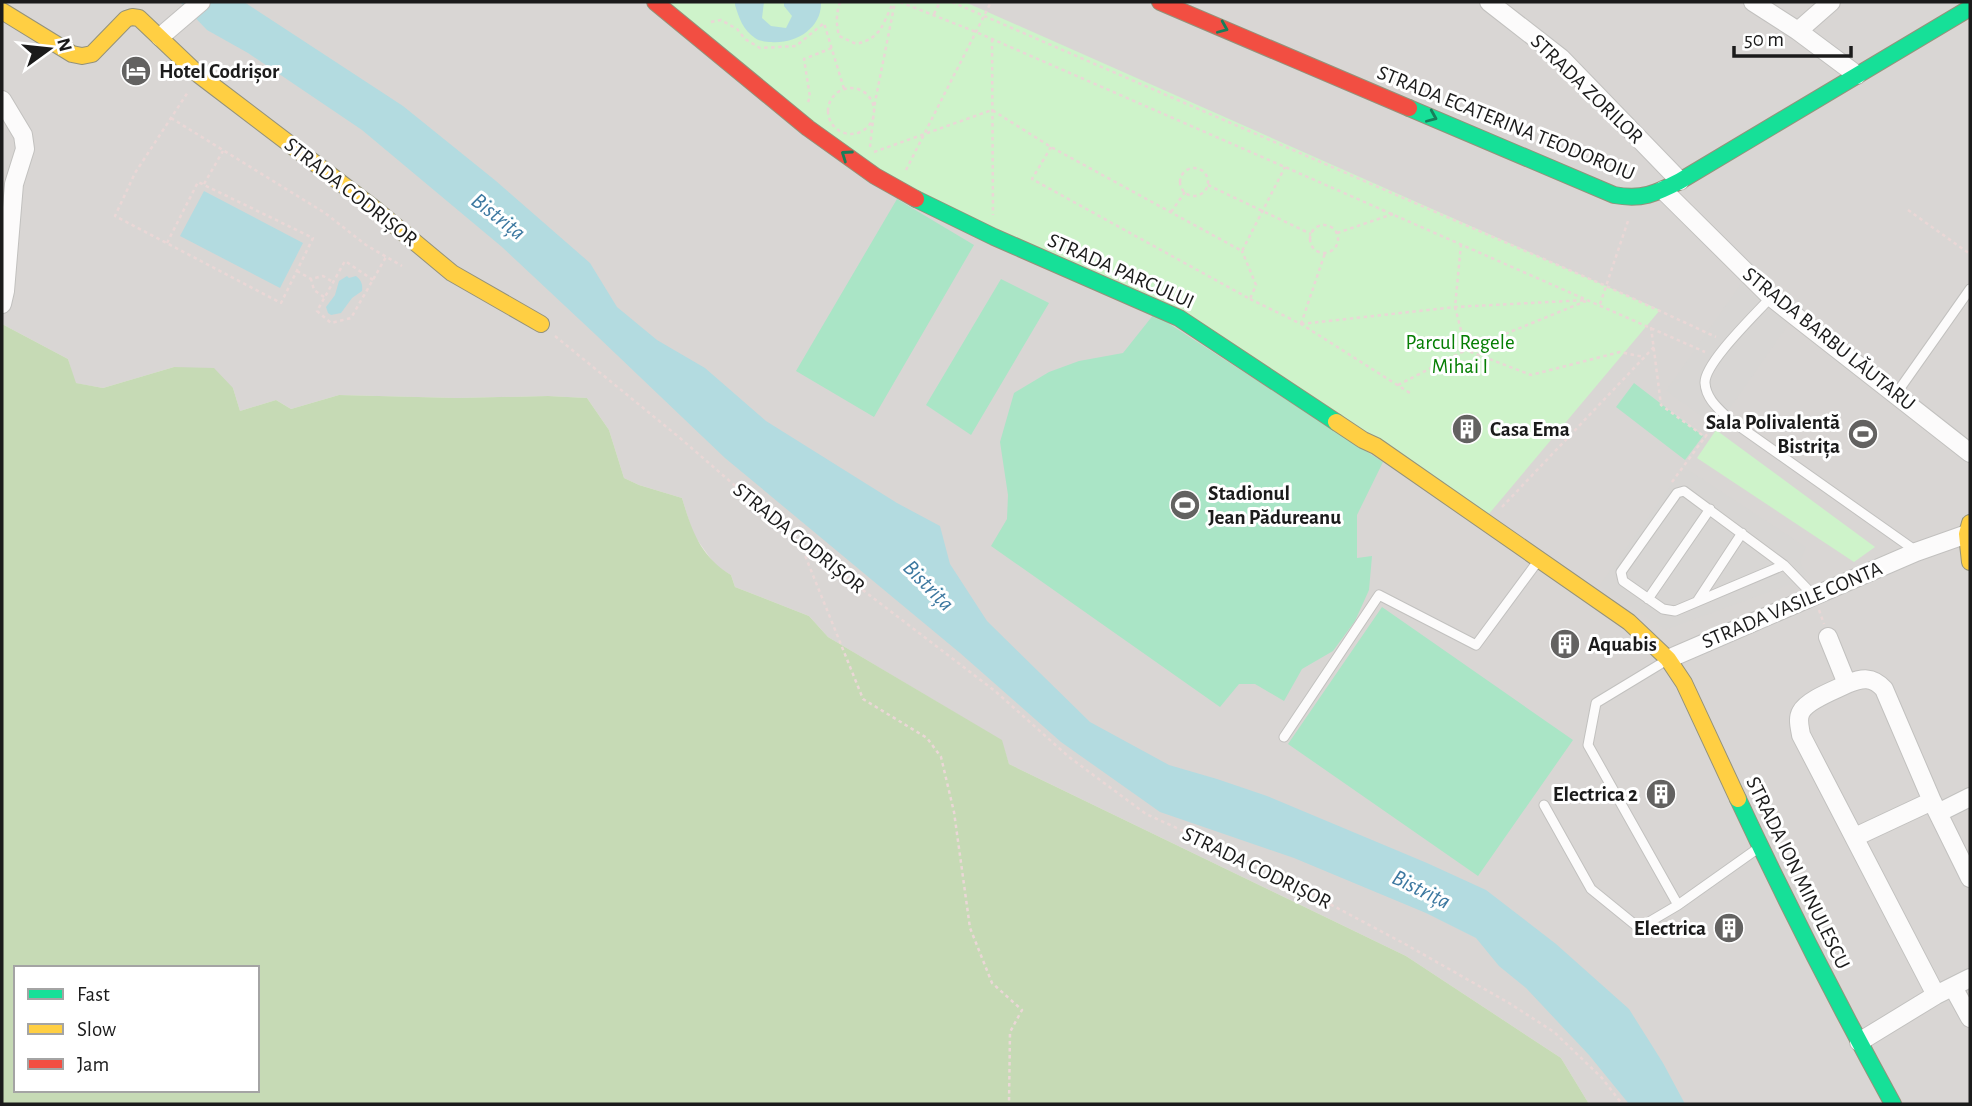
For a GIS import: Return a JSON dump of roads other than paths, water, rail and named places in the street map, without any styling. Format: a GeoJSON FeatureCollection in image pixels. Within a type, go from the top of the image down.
{"type":"FeatureCollection","features":[{"type":"Feature","properties":{"kind":"street"},"geometry":{"type":"LineString","coordinates":[[160,37],[201,2]]}},
{"type":"Feature","properties":{"kind":"street","name":"STRADA PARCULUI"},"geometry":{"type":"LineString","coordinates":[[655,2],[796,118],[875,176],[994,237],[1179,318],[1376,446],[1629,622],[1668,659]]}},
{"type":"Feature","properties":{"kind":"street","name":"STRADA ECATERINA TEODOROIU"},"geometry":{"type":"LineString","coordinates":[[1160,2],[1614,194],[1635,199],[1647,198],[1679,181],[1970,8]]}},
{"type":"Feature","properties":{"kind":"street","name":"STRADA ZORILOR"},"geometry":{"type":"LineString","coordinates":[[1489,2],[1561,58],[1679,181]]}},
{"type":"Feature","properties":{"kind":"street"},"geometry":{"type":"LineString","coordinates":[[1753,2],[1798,31],[1857,75]]}},
{"type":"Feature","properties":{"kind":"street"},"geometry":{"type":"LineString","coordinates":[[1798,31],[1831,2]]}},
{"type":"Feature","properties":{"kind":"street","name":"STRADA CODRIȘOR"},"geometry":{"type":"LineString","coordinates":[[2,11],[72,54],[82,57],[92,54],[126,19],[139,18],[199,75],[375,209],[452,273],[541,324]]}},
{"type":"Feature","properties":{"kind":"street"},"geometry":{"type":"LineString","coordinates":[[2,100],[23,135],[25,149],[14,184],[2,304]]}},
{"type":"Feature","properties":{"kind":"street","name":"STRADA BARBU LĂUTARU"},"geometry":{"type":"LineString","coordinates":[[1663,190],[1771,297],[1970,453]]}},
{"type":"Feature","properties":{"kind":"street"},"geometry":{"type":"LineString","coordinates":[[1969,529],[1970,562]]}},
{"type":"Feature","properties":{"kind":"street","name":"STRADA VASILE CONTA"},"geometry":{"type":"LineString","coordinates":[[1668,659],[1969,529]]}},
{"type":"Feature","properties":{"kind":"street"},"geometry":{"type":"LineString","coordinates":[[1828,636],[1847,684]]}},
{"type":"Feature","properties":{"kind":"street","name":"STRADA ION MINULESCU"},"geometry":{"type":"LineString","coordinates":[[1668,659],[1684,683],[1760,847],[1893,1104]]}},
{"type":"Feature","properties":{"kind":"street"},"geometry":{"type":"LineString","coordinates":[[1936,995],[1801,735],[1800,713],[1808,704],[1862,678],[1877,682],[1884,689],[1935,807],[1970,878]]}},
{"type":"Feature","properties":{"kind":"street"},"geometry":{"type":"LineString","coordinates":[[1855,837],[1970,797]]}},
{"type":"Feature","properties":{"kind":"street"},"geometry":{"type":"LineString","coordinates":[[1859,1042],[1936,995],[1970,978]]}},
{"type":"Feature","properties":{"kind":"street"},"geometry":{"type":"LineString","coordinates":[[1953,986],[1970,1018]]}},
{"type":"Feature","properties":{"kind":"lane"},"geometry":{"type":"LineString","coordinates":[[1896,394],[1970,289]]}},
{"type":"Feature","properties":{"kind":"lane","name":"STRADA VASILE CONTA"},"geometry":{"type":"LineString","coordinates":[[1771,297],[1728,343],[1711,366],[1705,383],[1712,402],[1729,419],[1916,552]]}},
{"type":"Feature","properties":{"kind":"lane"},"geometry":{"type":"LineString","coordinates":[[1784,565],[1675,611],[1669,611],[1648,599],[1623,581],[1621,572],[1677,493],[1684,491],[1784,565],[1814,596]]}},
{"type":"Feature","properties":{"kind":"lane"},"geometry":{"type":"LineString","coordinates":[[1648,599],[1710,509]]}},
{"type":"Feature","properties":{"kind":"lane"},"geometry":{"type":"LineString","coordinates":[[1697,602],[1742,533]]}},
{"type":"Feature","properties":{"kind":"lane"},"geometry":{"type":"LineString","coordinates":[[1284,737],[1379,596],[1476,645],[1539,560]]}},
{"type":"Feature","properties":{"kind":"lane"},"geometry":{"type":"LineString","coordinates":[[1668,659],[1596,703],[1588,745],[1678,905]]}},
{"type":"Feature","properties":{"kind":"lane"},"geometry":{"type":"LineString","coordinates":[[1544,805],[1591,889],[1639,928],[1678,905],[1760,847]]}},
{"type":"Feature","properties":{"kind":"water","name":"Bistrița"},"geometry":{"type":"Polygon","coordinates":[[[180,2],[244,2],[403,106],[496,181],[590,263],[617,307],[657,340],[705,368],[766,421],[897,503],[940,526],[950,564],[987,621],[1090,722],[1169,765],[1267,796],[1486,890],[1556,944],[1629,1009],[1685,1104],[1629,1104],[1589,1055],[1526,988],[1499,966],[1476,938],[1426,913],[1294,858],[1160,812],[1061,742],[960,653],[725,458],[502,247],[362,130],[248,53],[207,30],[180,2]]]}},
{"type":"Feature","properties":{"kind":"water"},"geometry":{"type":"Polygon","coordinates":[[[735,2],[764,2],[762,18],[771,26],[786,28],[792,16],[784,2],[821,2],[817,20],[806,32],[790,40],[765,42],[747,31],[735,2]]]}},
{"type":"Feature","properties":{"kind":"water"},"geometry":{"type":"Polygon","coordinates":[[[204,191],[303,243],[280,288],[180,236],[204,191]]]}},
{"type":"Feature","properties":{"kind":"water"},"geometry":{"type":"Polygon","coordinates":[[[347,276],[358,278],[362,291],[352,298],[341,313],[331,315],[326,307],[335,295],[339,281],[347,276]]]}},
{"type":"Feature","properties":{"kind":"place","name":"Hotel Codrișor"},"geometry":{"type":"Point","coordinates":[136,71]}},
{"type":"Feature","properties":{"kind":"place","name":"Casa Ema"},"geometry":{"type":"Point","coordinates":[1467,429]}},
{"type":"Feature","properties":{"kind":"place","name":"Sala Polivalentă Bistrița"},"geometry":{"type":"Point","coordinates":[1863,434]}},
{"type":"Feature","properties":{"kind":"place","name":"Stadionul Jean Pădureanu"},"geometry":{"type":"Point","coordinates":[1185,505]}},
{"type":"Feature","properties":{"kind":"place","name":"Aquabis"},"geometry":{"type":"Point","coordinates":[1565,644]}},
{"type":"Feature","properties":{"kind":"place","name":"Electrica 2"},"geometry":{"type":"Point","coordinates":[1661,794]}},
{"type":"Feature","properties":{"kind":"place","name":"Electrica"},"geometry":{"type":"Point","coordinates":[1729,928]}},
{"type":"Feature","properties":{"kind":"park label","name":"Parcul Regele Mihai I"},"geometry":{"type":"Point","coordinates":[1460,354]}}]}
